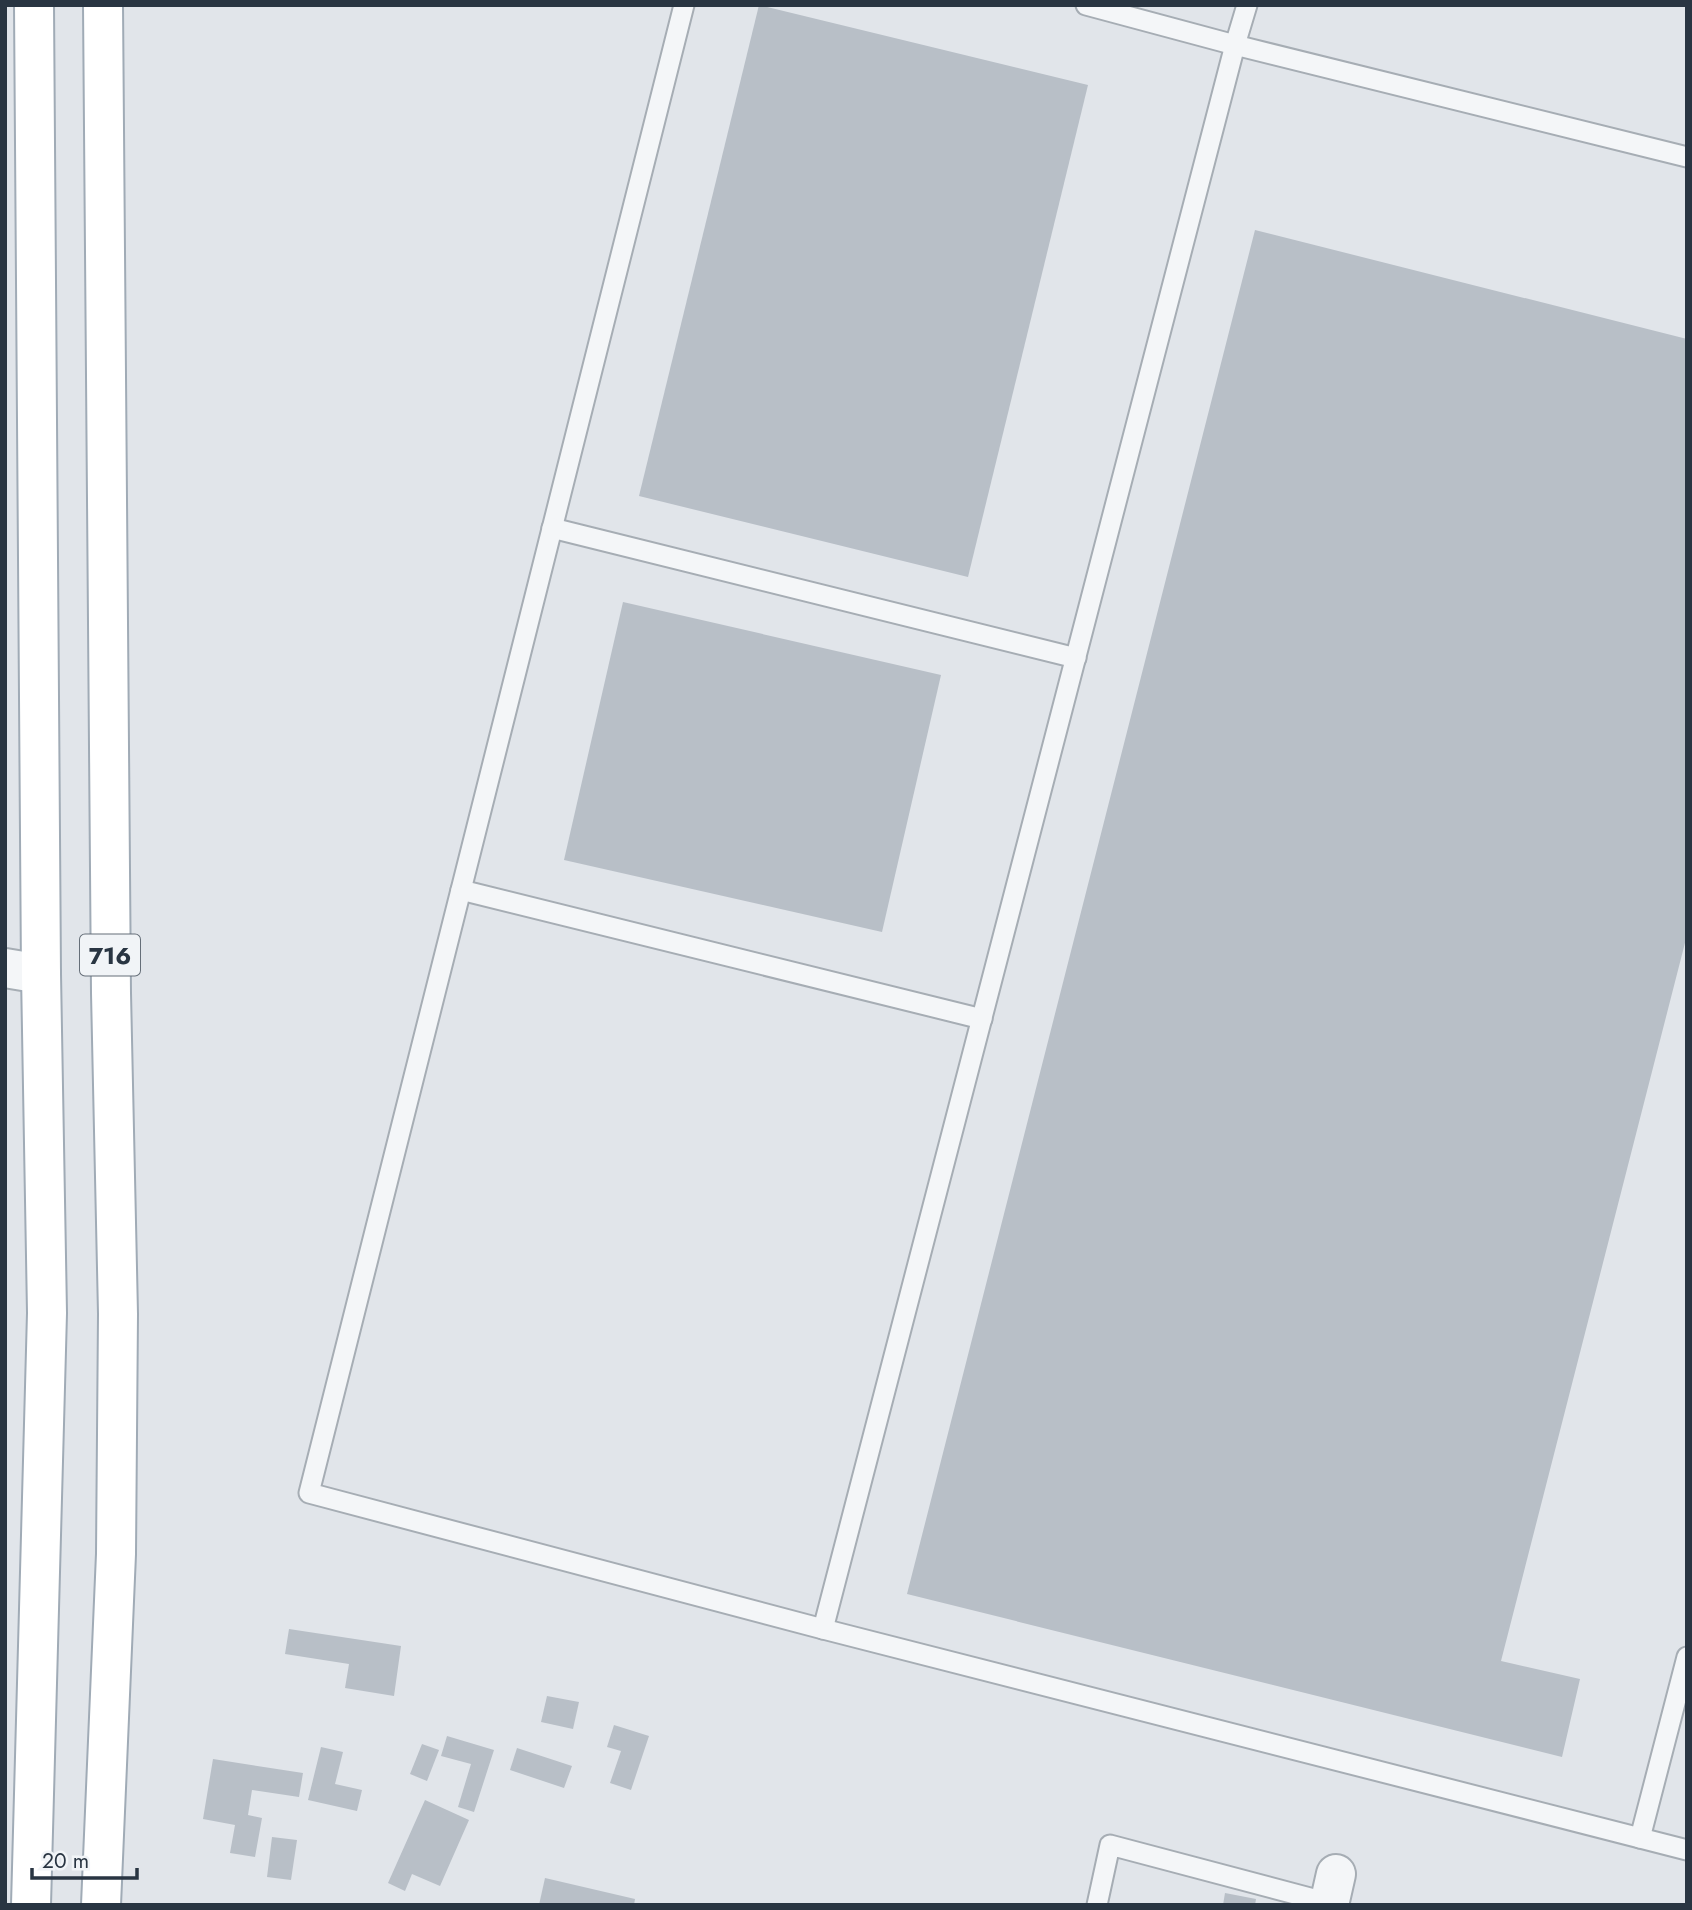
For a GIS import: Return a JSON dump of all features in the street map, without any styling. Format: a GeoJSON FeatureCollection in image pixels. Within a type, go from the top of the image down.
{"type":"FeatureCollection","features":[{"type":"Feature","properties":{"kind":"main road"},"geometry":{"type":"LineString","coordinates":[[31,1905],[47,1313],[23,971],[34,5]]}},
{"type":"Feature","properties":{"kind":"main road","name":"716"},"geometry":{"type":"LineString","coordinates":[[101,1905],[116,1554],[118,1314],[110,979],[103,5]]}},
{"type":"Feature","properties":{"kind":"lane"},"geometry":{"type":"LineString","coordinates":[[684,5],[309,1493],[823,1629],[1687,1850]]}},
{"type":"Feature","properties":{"kind":"lane"},"geometry":{"type":"LineString","coordinates":[[1086,5],[1235,45],[1687,157]]}},
{"type":"Feature","properties":{"kind":"lane"},"geometry":{"type":"LineString","coordinates":[[823,1629],[1247,5]]}},
{"type":"Feature","properties":{"kind":"lane"},"geometry":{"type":"LineString","coordinates":[[552,528],[1076,658]]}},
{"type":"Feature","properties":{"kind":"lane"},"geometry":{"type":"LineString","coordinates":[[461,890],[982,1019]]}},
{"type":"Feature","properties":{"kind":"lane"},"geometry":{"type":"LineString","coordinates":[[1640,1838],[1687,1657]]}},
{"type":"Feature","properties":{"kind":"lane"},"geometry":{"type":"LineString","coordinates":[[1097,1905],[1110,1845],[1331,1894]]}},
{"type":"Feature","properties":{"kind":"building"},"geometry":{"type":"Polygon","coordinates":[[[759,5],[1088,85],[968,577],[639,496],[759,5]]]}},
{"type":"Feature","properties":{"kind":"building"},"geometry":{"type":"Polygon","coordinates":[[[1255,230],[1687,339],[1687,935],[1501,1661],[1580,1679],[1562,1757],[907,1594],[1255,230]]]}},
{"type":"Feature","properties":{"kind":"building"},"geometry":{"type":"Polygon","coordinates":[[[623,602],[941,675],[882,932],[564,860],[623,602]]]}},
{"type":"Feature","properties":{"kind":"building"},"geometry":{"type":"Polygon","coordinates":[[[289,1629],[401,1646],[394,1696],[345,1688],[349,1664],[285,1654],[289,1629]]]}},
{"type":"Feature","properties":{"kind":"building"},"geometry":{"type":"Polygon","coordinates":[[[547,1696],[579,1702],[573,1729],[541,1722],[547,1696]]]}},
{"type":"Feature","properties":{"kind":"building"},"geometry":{"type":"Polygon","coordinates":[[[614,1725],[649,1736],[631,1790],[610,1783],[621,1751],[607,1747],[614,1725]]]}},
{"type":"Feature","properties":{"kind":"building"},"geometry":{"type":"Polygon","coordinates":[[[447,1736],[494,1750],[474,1812],[458,1807],[471,1764],[441,1756],[447,1736]]]}},
{"type":"Feature","properties":{"kind":"building"},"geometry":{"type":"Polygon","coordinates":[[[422,1744],[439,1750],[427,1781],[410,1774],[422,1744]]]}},
{"type":"Feature","properties":{"kind":"building"},"geometry":{"type":"Polygon","coordinates":[[[321,1747],[343,1752],[335,1784],[362,1790],[357,1811],[308,1800],[321,1747]]]}},
{"type":"Feature","properties":{"kind":"building"},"geometry":{"type":"Polygon","coordinates":[[[517,1748],[572,1766],[564,1788],[510,1770],[517,1748]]]}},
{"type":"Feature","properties":{"kind":"building"},"geometry":{"type":"Polygon","coordinates":[[[213,1759],[303,1773],[299,1797],[252,1790],[248,1815],[262,1818],[255,1857],[230,1853],[235,1825],[203,1819],[213,1759]]]}},
{"type":"Feature","properties":{"kind":"building"},"geometry":{"type":"Polygon","coordinates":[[[425,1800],[469,1820],[440,1886],[412,1874],[405,1891],[388,1883],[425,1800]]]}},
{"type":"Feature","properties":{"kind":"building"},"geometry":{"type":"Polygon","coordinates":[[[272,1837],[297,1840],[291,1880],[267,1877],[272,1837]]]}},
{"type":"Feature","properties":{"kind":"building"},"geometry":{"type":"Polygon","coordinates":[[[545,1878],[635,1899],[634,1905],[539,1905],[545,1878]]]}},
{"type":"Feature","properties":{"kind":"building"},"geometry":{"type":"Polygon","coordinates":[[[1225,1893],[1256,1899],[1255,1905],[1223,1905],[1225,1893]]]}}]}
